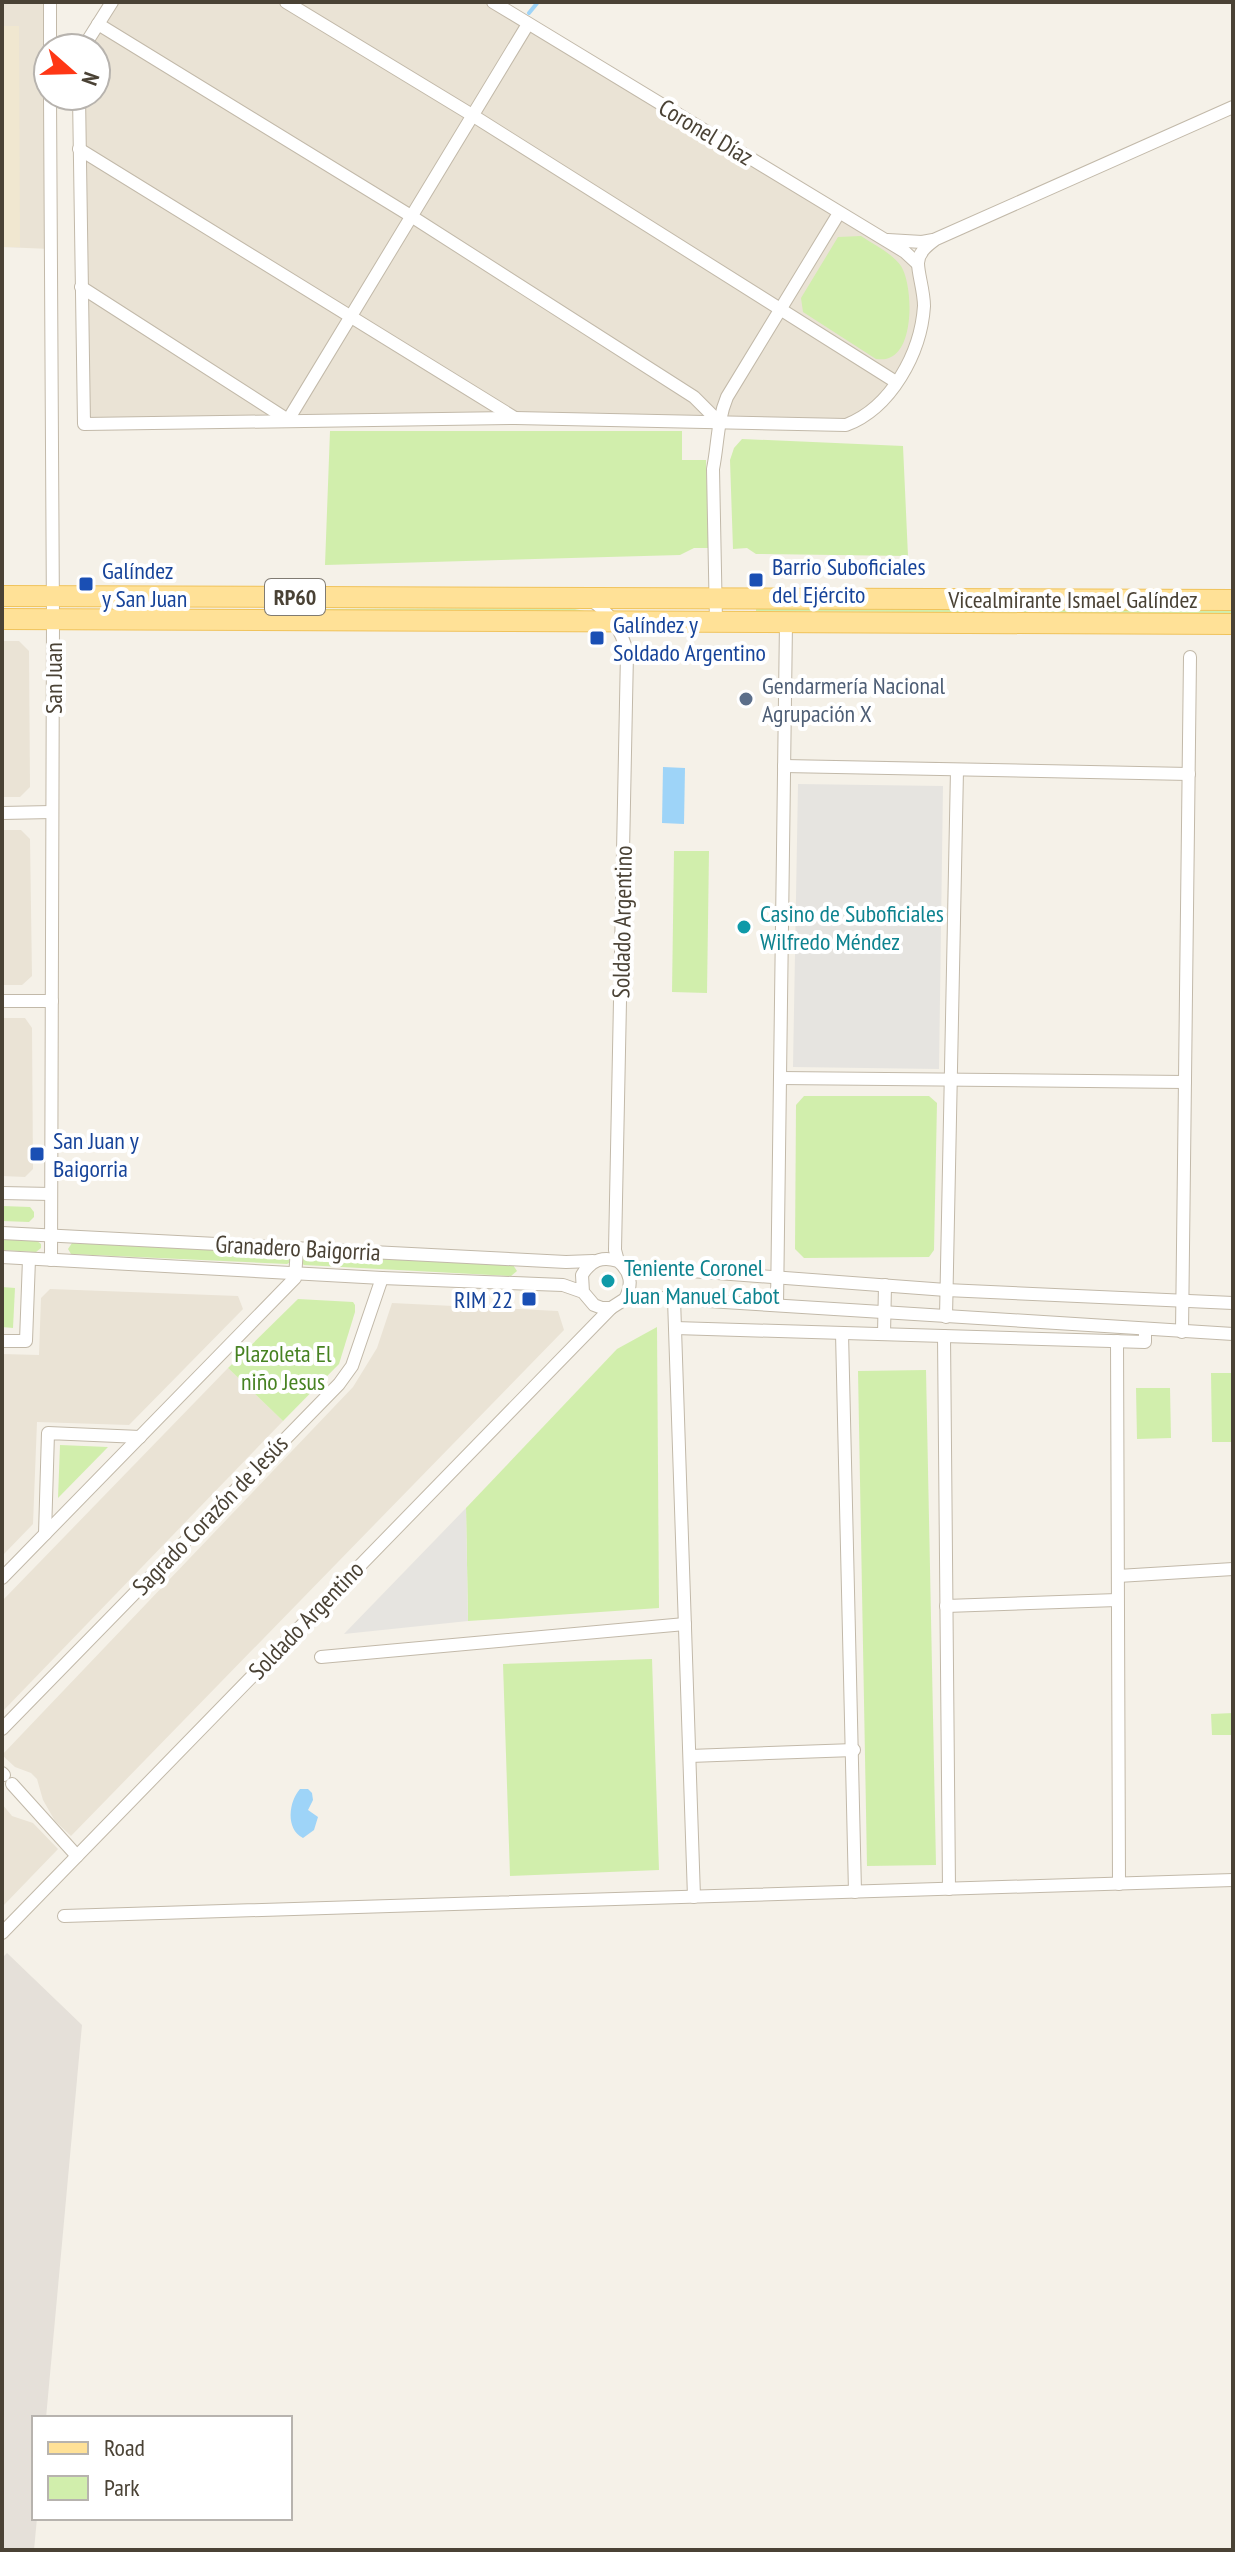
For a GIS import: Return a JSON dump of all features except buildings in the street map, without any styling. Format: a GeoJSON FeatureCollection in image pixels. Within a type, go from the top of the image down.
{"type":"FeatureCollection","features":[{"type":"Feature","properties":{"kind":"main road","name":"Vicealmirante Ismael Galíndez"},"geometry":{"type":"LineString","coordinates":[[2,596],[1233,600]]}},
{"type":"Feature","properties":{"kind":"main road","name":"Vicealmirante Ismael Galíndez"},"geometry":{"type":"LineString","coordinates":[[2,619],[1233,624]]}},
{"type":"Feature","properties":{"kind":"street"},"geometry":{"type":"LineString","coordinates":[[50,2],[50,32]]}},
{"type":"Feature","properties":{"kind":"street"},"geometry":{"type":"LineString","coordinates":[[93,32],[112,2]]}},
{"type":"Feature","properties":{"kind":"street"},"geometry":{"type":"LineString","coordinates":[[286,2],[472,115],[896,382]]}},
{"type":"Feature","properties":{"kind":"street","name":"Coronel Díaz"},"geometry":{"type":"LineString","coordinates":[[493,2],[905,252],[918,264]]}},
{"type":"Feature","properties":{"kind":"street"},"geometry":{"type":"LineString","coordinates":[[98,24],[411,216],[694,397],[718,421]]}},
{"type":"Feature","properties":{"kind":"street"},"geometry":{"type":"LineString","coordinates":[[288,420],[528,24]]}},
{"type":"Feature","properties":{"kind":"street"},"geometry":{"type":"LineString","coordinates":[[79,112],[84,424],[515,418],[846,425],[861,420],[872,411],[896,382],[913,352],[922,319],[924,289],[918,264],[926,246],[1233,107]]}},
{"type":"Feature","properties":{"kind":"street","name":"San Juan"},"geometry":{"type":"LineString","coordinates":[[50,112],[53,620],[51,1260]]}},
{"type":"Feature","properties":{"kind":"street"},"geometry":{"type":"LineString","coordinates":[[79,149],[515,418]]}},
{"type":"Feature","properties":{"kind":"street"},"geometry":{"type":"LineString","coordinates":[[716,622],[713,469],[718,421],[727,397],[839,213]]}},
{"type":"Feature","properties":{"kind":"street"},"geometry":{"type":"LineString","coordinates":[[883,240],[922,242],[936,239]]}},
{"type":"Feature","properties":{"kind":"street"},"geometry":{"type":"LineString","coordinates":[[81,287],[288,420]]}},
{"type":"Feature","properties":{"kind":"street","name":"Soldado Argentino"},"geometry":{"type":"LineString","coordinates":[[587,598],[603,608],[614,622],[627,653],[616,1234],[621,1264]]}},
{"type":"Feature","properties":{"kind":"street"},"geometry":{"type":"LineString","coordinates":[[777,1305],[786,622]]}},
{"type":"Feature","properties":{"kind":"street"},"geometry":{"type":"LineString","coordinates":[[1182,1332],[1190,657]]}},
{"type":"Feature","properties":{"kind":"street"},"geometry":{"type":"LineString","coordinates":[[784,766],[1189,774]]}},
{"type":"Feature","properties":{"kind":"street"},"geometry":{"type":"LineString","coordinates":[[946,1317],[957,770]]}},
{"type":"Feature","properties":{"kind":"street"},"geometry":{"type":"LineString","coordinates":[[2,813],[52,812]]}},
{"type":"Feature","properties":{"kind":"street"},"geometry":{"type":"LineString","coordinates":[[2,1001],[52,1001]]}},
{"type":"Feature","properties":{"kind":"street"},"geometry":{"type":"LineString","coordinates":[[780,1078],[1185,1082]]}},
{"type":"Feature","properties":{"kind":"street"},"geometry":{"type":"LineString","coordinates":[[2,1193],[51,1194]]}},
{"type":"Feature","properties":{"kind":"street","name":"Granadero Baigorria"},"geometry":{"type":"LineString","coordinates":[[2,1233],[566,1262],[601,1258],[621,1264],[946,1290],[1233,1303]]}},
{"type":"Feature","properties":{"kind":"street"},"geometry":{"type":"LineString","coordinates":[[2,1578],[295,1278],[297,1248]]}},
{"type":"Feature","properties":{"kind":"street","name":"Granadero Baigorria"},"geometry":{"type":"LineString","coordinates":[[2,1257],[563,1285],[583,1292],[594,1305],[611,1308]]}},
{"type":"Feature","properties":{"kind":"street"},"geometry":{"type":"LineString","coordinates":[[2,1341],[26,1341],[29,1259]]}},
{"type":"Feature","properties":{"kind":"street"},"geometry":{"type":"LineString","coordinates":[[583,1292],[582,1275],[593,1261]]}},
{"type":"Feature","properties":{"kind":"street"},"geometry":{"type":"LineString","coordinates":[[621,1264],[631,1283],[625,1299]]}},
{"type":"Feature","properties":{"kind":"street","name":"Sagrado Corazón de Jesús"},"geometry":{"type":"LineString","coordinates":[[2,1729],[339,1384],[352,1366],[382,1278]]}},
{"type":"Feature","properties":{"kind":"street"},"geometry":{"type":"LineString","coordinates":[[884,1334],[885,1285]]}},
{"type":"Feature","properties":{"kind":"street"},"geometry":{"type":"LineString","coordinates":[[611,1308],[636,1296],[1233,1334]]}},
{"type":"Feature","properties":{"kind":"street"},"geometry":{"type":"LineString","coordinates":[[674,1299],[694,1897]]}},
{"type":"Feature","properties":{"kind":"street","name":"Soldado Argentino"},"geometry":{"type":"LineString","coordinates":[[2,1933],[611,1308]]}},
{"type":"Feature","properties":{"kind":"street"},"geometry":{"type":"LineString","coordinates":[[675,1328],[1145,1342],[1145,1330]]}},
{"type":"Feature","properties":{"kind":"street"},"geometry":{"type":"LineString","coordinates":[[842,1333],[855,1892]]}},
{"type":"Feature","properties":{"kind":"street"},"geometry":{"type":"LineString","coordinates":[[944,1336],[949,1889]]}},
{"type":"Feature","properties":{"kind":"street"},"geometry":{"type":"LineString","coordinates":[[1117,1341],[1119,1884]]}},
{"type":"Feature","properties":{"kind":"street"},"geometry":{"type":"LineString","coordinates":[[45,1534],[48,1433],[140,1437]]}},
{"type":"Feature","properties":{"kind":"street"},"geometry":{"type":"LineString","coordinates":[[1118,1576],[1233,1569]]}},
{"type":"Feature","properties":{"kind":"street"},"geometry":{"type":"LineString","coordinates":[[946,1606],[1117,1600]]}},
{"type":"Feature","properties":{"kind":"street"},"geometry":{"type":"LineString","coordinates":[[321,1657],[685,1624]]}},
{"type":"Feature","properties":{"kind":"street"},"geometry":{"type":"LineString","coordinates":[[690,1756],[854,1750]]}},
{"type":"Feature","properties":{"kind":"street"},"geometry":{"type":"LineString","coordinates":[[6,1778],[77,1856]]}},
{"type":"Feature","properties":{"kind":"street"},"geometry":{"type":"LineString","coordinates":[[64,1916],[1233,1880]]}},
{"type":"Feature","properties":{"kind":"shaded area"},"geometry":{"type":"Polygon","coordinates":[[[2,2],[50,2],[49,32],[32,32],[32,112],[48,112],[51,249],[2,247],[2,2]]]}},
{"type":"Feature","properties":{"kind":"shaded area"},"geometry":{"type":"Polygon","coordinates":[[[112,2],[493,2],[905,252],[924,289],[906,368],[861,420],[84,424],[79,112],[112,112],[112,32],[93,32],[112,2]]]}},
{"type":"Feature","properties":{"kind":"shaded area"},"geometry":{"type":"Polygon","coordinates":[[[2,26],[19,26],[20,247],[2,247],[2,26]]]}},
{"type":"Feature","properties":{"kind":"shaded area"},"geometry":{"type":"Polygon","coordinates":[[[2,641],[19,641],[29,651],[30,787],[20,797],[2,797],[2,641]]]}},
{"type":"Feature","properties":{"kind":"shaded area"},"geometry":{"type":"Polygon","coordinates":[[[798,784],[943,786],[939,1069],[793,1067],[798,784]]]}},
{"type":"Feature","properties":{"kind":"shaded area"},"geometry":{"type":"Polygon","coordinates":[[[2,830],[21,830],[30,839],[32,976],[22,985],[2,985],[2,830]]]}},
{"type":"Feature","properties":{"kind":"shaded area"},"geometry":{"type":"Polygon","coordinates":[[[2,1018],[25,1018],[32,1028],[33,1169],[25,1177],[2,1176],[2,1018]]]}},
{"type":"Feature","properties":{"kind":"shaded area"},"geometry":{"type":"Polygon","coordinates":[[[50,1289],[238,1296],[243,1309],[129,1425],[37,1422],[33,1524],[2,1556],[2,1354],[39,1355],[41,1298],[50,1289]]]}},
{"type":"Feature","properties":{"kind":"shaded area"},"geometry":{"type":"Polygon","coordinates":[[[392,1303],[558,1311],[564,1330],[71,1836],[55,1821],[43,1800],[37,1779],[15,1767],[2,1755],[353,1387],[377,1348],[392,1303]]]}},
{"type":"Feature","properties":{"kind":"shaded area"},"geometry":{"type":"Polygon","coordinates":[[[228,1368],[283,1421],[2,1712],[2,1601],[228,1368]]]}},
{"type":"Feature","properties":{"kind":"shaded area"},"geometry":{"type":"Polygon","coordinates":[[[466,1508],[468,1621],[344,1634],[466,1508]]]}},
{"type":"Feature","properties":{"kind":"shaded area"},"geometry":{"type":"Polygon","coordinates":[[[2,1804],[12,1816],[33,1823],[58,1849],[2,1907],[2,1804]]]}},
{"type":"Feature","properties":{"kind":"shaded area"},"geometry":{"type":"Polygon","coordinates":[[[7,1953],[82,2025],[46,2416],[32,2416],[32,2520],[37,2520],[34,2550],[2,2550],[2,1958],[7,1953]]]}},
{"type":"Feature","properties":{"kind":"green space"},"geometry":{"type":"Polygon","coordinates":[[[861,236],[897,261],[908,287],[909,316],[904,342],[897,352],[886,359],[876,359],[803,312],[801,298],[838,237],[861,236]]]}},
{"type":"Feature","properties":{"kind":"green space"},"geometry":{"type":"Polygon","coordinates":[[[330,431],[682,431],[682,460],[706,460],[709,548],[694,548],[680,555],[325,565],[330,431]]]}},
{"type":"Feature","properties":{"kind":"green space"},"geometry":{"type":"Polygon","coordinates":[[[742,439],[903,446],[908,556],[756,554],[747,548],[733,549],[730,460],[734,448],[742,439]]]}},
{"type":"Feature","properties":{"kind":"green space"},"geometry":{"type":"Polygon","coordinates":[[[756,606],[1233,608],[1233,614],[756,611],[756,606]]]}},
{"type":"Feature","properties":{"kind":"green space"},"geometry":{"type":"Polygon","coordinates":[[[570,608],[594,613],[89,610],[570,608]]]}},
{"type":"Feature","properties":{"kind":"green space"},"geometry":{"type":"Polygon","coordinates":[[[674,851],[709,851],[707,993],[672,992],[674,851]]]}},
{"type":"Feature","properties":{"kind":"green space"},"geometry":{"type":"Polygon","coordinates":[[[804,1096],[929,1096],[937,1103],[934,1250],[929,1257],[804,1258],[795,1249],[796,1105],[804,1096]]]}},
{"type":"Feature","properties":{"kind":"green space"},"geometry":{"type":"Polygon","coordinates":[[[2,1206],[30,1207],[34,1217],[29,1222],[2,1221],[2,1206]]]}},
{"type":"Feature","properties":{"kind":"green space"},"geometry":{"type":"Polygon","coordinates":[[[2,1239],[37,1241],[41,1248],[36,1252],[2,1250],[2,1239]]]}},
{"type":"Feature","properties":{"kind":"green space"},"geometry":{"type":"Polygon","coordinates":[[[72,1243],[292,1256],[287,1264],[71,1254],[68,1249],[72,1243]]]}},
{"type":"Feature","properties":{"kind":"green space"},"geometry":{"type":"Polygon","coordinates":[[[301,1257],[513,1265],[517,1271],[511,1276],[304,1265],[301,1257]]]}},
{"type":"Feature","properties":{"kind":"green space"},"geometry":{"type":"Polygon","coordinates":[[[2,1287],[15,1288],[13,1328],[2,1327],[2,1287]]]}},
{"type":"Feature","properties":{"kind":"green space","name":"Plazoleta El niño Jesus"},"geometry":{"type":"Polygon","coordinates":[[[298,1299],[353,1302],[355,1312],[339,1364],[283,1421],[228,1368],[298,1299]]]}},
{"type":"Feature","properties":{"kind":"green space"},"geometry":{"type":"Polygon","coordinates":[[[657,1327],[659,1608],[468,1621],[466,1508],[617,1349],[657,1327]]]}},
{"type":"Feature","properties":{"kind":"green space"},"geometry":{"type":"Polygon","coordinates":[[[926,1370],[936,1865],[867,1866],[858,1371],[926,1370]]]}},
{"type":"Feature","properties":{"kind":"green space"},"geometry":{"type":"Polygon","coordinates":[[[1211,1373],[1233,1373],[1233,1442],[1212,1442],[1211,1373]]]}},
{"type":"Feature","properties":{"kind":"green space"},"geometry":{"type":"Polygon","coordinates":[[[1136,1388],[1170,1388],[1171,1438],[1137,1439],[1136,1388]]]}},
{"type":"Feature","properties":{"kind":"green space"},"geometry":{"type":"Polygon","coordinates":[[[60,1445],[108,1447],[58,1498],[60,1445]]]}},
{"type":"Feature","properties":{"kind":"green space"},"geometry":{"type":"Polygon","coordinates":[[[652,1659],[659,1870],[510,1876],[503,1664],[652,1659]]]}},
{"type":"Feature","properties":{"kind":"green space"},"geometry":{"type":"Polygon","coordinates":[[[1233,1713],[1233,1735],[1212,1735],[1211,1714],[1233,1713]]]}},
{"type":"Feature","properties":{"kind":"water"},"geometry":{"type":"Polygon","coordinates":[[[663,767],[685,768],[684,824],[662,823],[663,767]]]}},
{"type":"Feature","properties":{"kind":"water"},"geometry":{"type":"Polygon","coordinates":[[[300,1789],[308,1789],[312,1793],[313,1800],[308,1810],[318,1817],[314,1830],[303,1838],[291,1822],[291,1807],[300,1789]]]}},
{"type":"Feature","properties":{"kind":"waterway"},"geometry":{"type":"LineString","coordinates":[[529,13],[538,2]]}},
{"type":"Feature","properties":{"kind":"place","name":"Barrio Suboficiales del Ejército"},"geometry":{"type":"Point","coordinates":[756,580]}},
{"type":"Feature","properties":{"kind":"place","name":"Galíndez y San Juan"},"geometry":{"type":"Point","coordinates":[86,584]}},
{"type":"Feature","properties":{"kind":"place","name":"Galíndez y Soldado Argentino"},"geometry":{"type":"Point","coordinates":[597,638]}},
{"type":"Feature","properties":{"kind":"place","name":"Gendarmería Nacional Agrupación X"},"geometry":{"type":"Point","coordinates":[746,699]}},
{"type":"Feature","properties":{"kind":"place","name":"Casino de Suboficiales Wilfredo Méndez"},"geometry":{"type":"Point","coordinates":[744,927]}},
{"type":"Feature","properties":{"kind":"place","name":"San Juan y Baigorria"},"geometry":{"type":"Point","coordinates":[37,1154]}},
{"type":"Feature","properties":{"kind":"place","name":"Teniente Coronel Juan Manuel Cabot"},"geometry":{"type":"Point","coordinates":[608,1281]}},
{"type":"Feature","properties":{"kind":"place","name":"RIM 22"},"geometry":{"type":"Point","coordinates":[529,1299]}}]}
